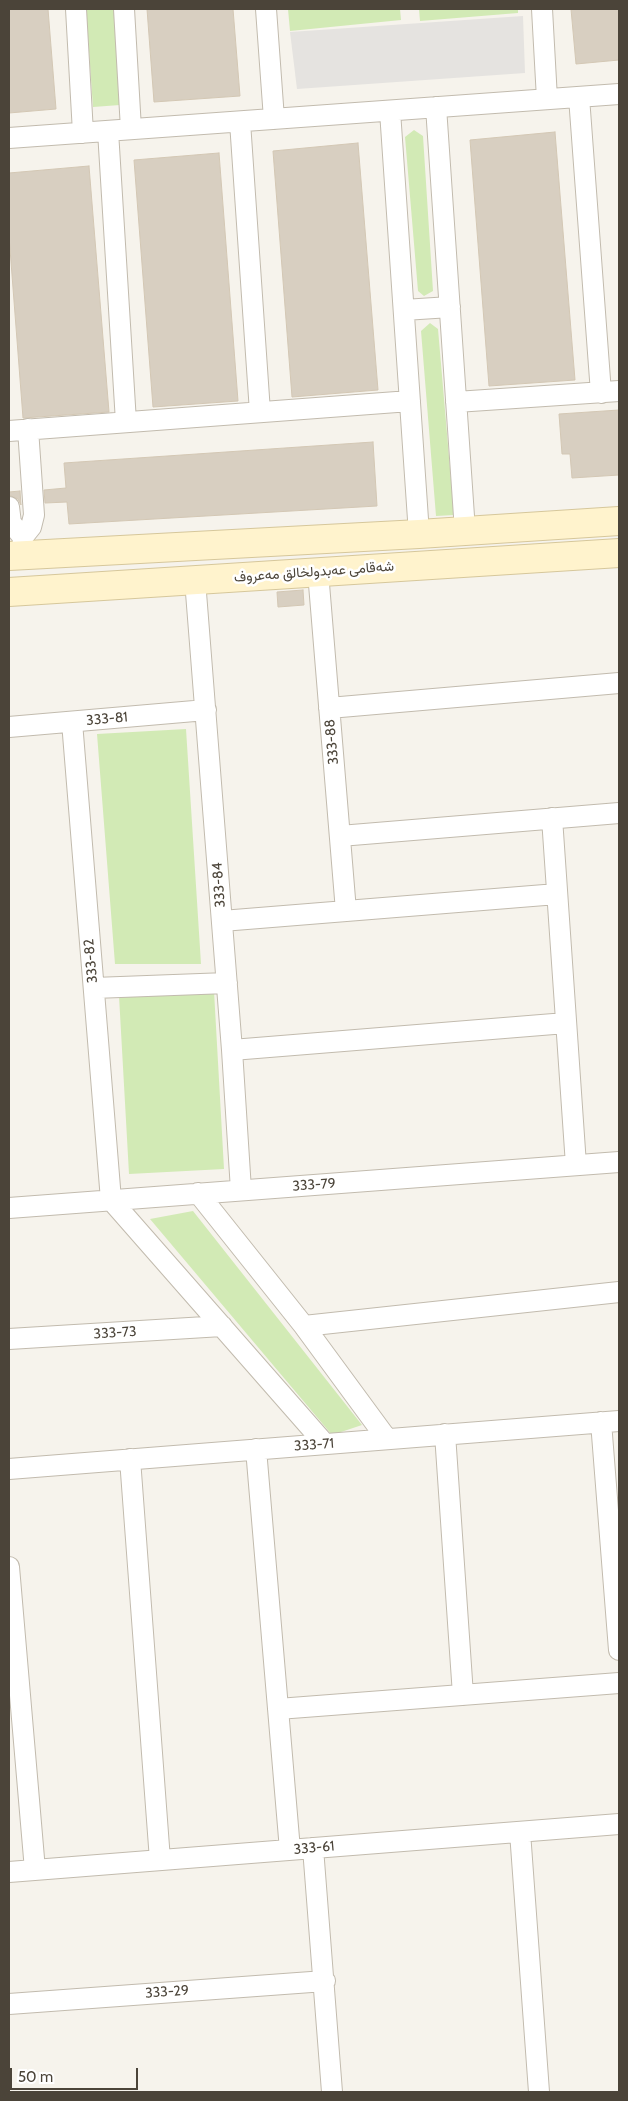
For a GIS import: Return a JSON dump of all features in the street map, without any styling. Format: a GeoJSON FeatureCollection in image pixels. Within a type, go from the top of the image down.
{"type":"FeatureCollection","features":[{"type":"Feature","properties":{"kind":"main road"},"geometry":{"type":"LineString","coordinates":[[16,591],[18,549],[419,534],[619,521]]}},
{"type":"Feature","properties":{"kind":"main road","name":"شەقامی عەبدولخالق مەعروف"},"geometry":{"type":"LineString","coordinates":[[16,591],[619,552]]}},
{"type":"Feature","properties":{"kind":"street"},"geometry":{"type":"LineString","coordinates":[[76,9],[83,133]]}},
{"type":"Feature","properties":{"kind":"street"},"geometry":{"type":"LineString","coordinates":[[124,9],[131,130]]}},
{"type":"Feature","properties":{"kind":"street"},"geometry":{"type":"LineString","coordinates":[[266,9],[274,119]]}},
{"type":"Feature","properties":{"kind":"street"},"geometry":{"type":"LineString","coordinates":[[542,9],[548,99]]}},
{"type":"Feature","properties":{"kind":"street"},"geometry":{"type":"LineString","coordinates":[[9,138],[619,94]]}},
{"type":"Feature","properties":{"kind":"street"},"geometry":{"type":"LineString","coordinates":[[456,402],[610,392],[579,97]]}},
{"type":"Feature","properties":{"kind":"street"},"geometry":{"type":"LineString","coordinates":[[436,107],[465,531]]}},
{"type":"Feature","properties":{"kind":"street"},"geometry":{"type":"LineString","coordinates":[[390,111],[419,534]]}},
{"type":"Feature","properties":{"kind":"street"},"geometry":{"type":"LineString","coordinates":[[240,122],[260,412]]}},
{"type":"Feature","properties":{"kind":"street"},"geometry":{"type":"LineString","coordinates":[[108,131],[126,422]]}},
{"type":"Feature","properties":{"kind":"street"},"geometry":{"type":"LineString","coordinates":[[404,310],[450,307]]}},
{"type":"Feature","properties":{"kind":"street"},"geometry":{"type":"LineString","coordinates":[[18,549],[31,527],[34,515],[19,430],[410,401]]}},
{"type":"Feature","properties":{"kind":"street"},"geometry":{"type":"LineString","coordinates":[[9,507],[18,549]]}},
{"type":"Feature","properties":{"kind":"street","name":"333-88"},"geometry":{"type":"LineString","coordinates":[[318,572],[346,911]]}},
{"type":"Feature","properties":{"kind":"street","name":"333-84"},"geometry":{"type":"LineString","coordinates":[[194,580],[206,710],[241,1190]]}},
{"type":"Feature","properties":{"kind":"street"},"geometry":{"type":"LineString","coordinates":[[329,708],[619,683]]}},
{"type":"Feature","properties":{"kind":"street","name":"333-81"},"geometry":{"type":"LineString","coordinates":[[9,727],[206,710]]}},
{"type":"Feature","properties":{"kind":"street","name":"333-82"},"geometry":{"type":"LineString","coordinates":[[72,722],[111,1200]]}},
{"type":"Feature","properties":{"kind":"street"},"geometry":{"type":"LineString","coordinates":[[340,836],[619,813]]}},
{"type":"Feature","properties":{"kind":"street"},"geometry":{"type":"LineString","coordinates":[[552,818],[576,1165]]}},
{"type":"Feature","properties":{"kind":"street"},"geometry":{"type":"LineString","coordinates":[[222,921],[558,894]]}},
{"type":"Feature","properties":{"kind":"street"},"geometry":{"type":"LineString","coordinates":[[94,988],[227,983]]}},
{"type":"Feature","properties":{"kind":"street"},"geometry":{"type":"LineString","coordinates":[[232,1050],[566,1023]]}},
{"type":"Feature","properties":{"kind":"street","name":"333-79"},"geometry":{"type":"LineString","coordinates":[[9,1208],[619,1162]]}},
{"type":"Feature","properties":{"kind":"street"},"geometry":{"type":"LineString","coordinates":[[198,1193],[304,1326],[387,1439]]}},
{"type":"Feature","properties":{"kind":"street"},"geometry":{"type":"LineString","coordinates":[[111,1200],[325,1444]]}},
{"type":"Feature","properties":{"kind":"street"},"geometry":{"type":"LineString","coordinates":[[304,1326],[619,1292]]}},
{"type":"Feature","properties":{"kind":"street","name":"333-73"},"geometry":{"type":"LineString","coordinates":[[9,1339],[222,1326]]}},
{"type":"Feature","properties":{"kind":"street"},"geometry":{"type":"LineString","coordinates":[[610,1421],[619,1650]]}},
{"type":"Feature","properties":{"kind":"street","name":"333-71"},"geometry":{"type":"LineString","coordinates":[[9,1469],[610,1421]]}},
{"type":"Feature","properties":{"kind":"street"},"geometry":{"type":"LineString","coordinates":[[445,1434],[463,1695]]}},
{"type":"Feature","properties":{"kind":"street"},"geometry":{"type":"LineString","coordinates":[[256,1449],[290,1850]]}},
{"type":"Feature","properties":{"kind":"street"},"geometry":{"type":"LineString","coordinates":[[130,1459],[160,1860]]}},
{"type":"Feature","properties":{"kind":"street"},"geometry":{"type":"LineString","coordinates":[[9,1566],[35,1870]]}},
{"type":"Feature","properties":{"kind":"street"},"geometry":{"type":"LineString","coordinates":[[278,1709],[619,1683]]}},
{"type":"Feature","properties":{"kind":"street","name":"333-61"},"geometry":{"type":"LineString","coordinates":[[9,1872],[619,1824]]}},
{"type":"Feature","properties":{"kind":"street"},"geometry":{"type":"LineString","coordinates":[[520,1832],[539,2092]]}},
{"type":"Feature","properties":{"kind":"street"},"geometry":{"type":"LineString","coordinates":[[314,1848],[332,2092]]}},
{"type":"Feature","properties":{"kind":"street","name":"333-29"},"geometry":{"type":"LineString","coordinates":[[9,2004],[325,1981]]}},
{"type":"Feature","properties":{"kind":"green space"},"geometry":{"type":"Polygon","coordinates":[[[86,9],[114,9],[120,105],[93,107],[86,9]]]}},
{"type":"Feature","properties":{"kind":"green space"},"geometry":{"type":"Polygon","coordinates":[[[288,9],[400,9],[401,20],[290,31],[288,9]]]}},
{"type":"Feature","properties":{"kind":"green space"},"geometry":{"type":"Polygon","coordinates":[[[419,9],[518,9],[518,13],[420,21],[419,9]]]}},
{"type":"Feature","properties":{"kind":"green space"},"geometry":{"type":"Polygon","coordinates":[[[414,130],[423,136],[433,291],[424,296],[418,291],[405,137],[414,130]]]}},
{"type":"Feature","properties":{"kind":"green space"},"geometry":{"type":"Polygon","coordinates":[[[430,323],[438,329],[454,515],[436,516],[421,331],[430,323]]]}},
{"type":"Feature","properties":{"kind":"green space"},"geometry":{"type":"Polygon","coordinates":[[[186,729],[201,964],[115,964],[97,734],[186,729]]]}},
{"type":"Feature","properties":{"kind":"green space"},"geometry":{"type":"Polygon","coordinates":[[[214,991],[224,1169],[129,1174],[119,996],[214,991]]]}},
{"type":"Feature","properties":{"kind":"green space"},"geometry":{"type":"Polygon","coordinates":[[[193,1211],[362,1425],[332,1435],[150,1219],[193,1211]]]}},
{"type":"Feature","properties":{"kind":"shaded area"},"geometry":{"type":"Polygon","coordinates":[[[523,16],[525,73],[297,89],[290,32],[523,16]]]}},
{"type":"Feature","properties":{"kind":"building"},"geometry":{"type":"Polygon","coordinates":[[[9,9],[48,9],[56,109],[9,113],[9,9]]]}},
{"type":"Feature","properties":{"kind":"building"},"geometry":{"type":"Polygon","coordinates":[[[147,9],[233,9],[240,96],[154,102],[147,9]]]}},
{"type":"Feature","properties":{"kind":"building"},"geometry":{"type":"Polygon","coordinates":[[[571,9],[619,9],[619,60],[576,64],[571,9]]]}},
{"type":"Feature","properties":{"kind":"building"},"geometry":{"type":"Polygon","coordinates":[[[555,132],[575,380],[489,386],[470,140],[555,132]]]}},
{"type":"Feature","properties":{"kind":"building"},"geometry":{"type":"Polygon","coordinates":[[[358,143],[378,390],[292,397],[273,151],[358,143]]]}},
{"type":"Feature","properties":{"kind":"building"},"geometry":{"type":"Polygon","coordinates":[[[219,153],[238,401],[153,407],[134,160],[219,153]]]}},
{"type":"Feature","properties":{"kind":"building"},"geometry":{"type":"Polygon","coordinates":[[[89,166],[109,412],[23,418],[9,236],[9,173],[89,166]]]}},
{"type":"Feature","properties":{"kind":"building"},"geometry":{"type":"Polygon","coordinates":[[[619,410],[619,475],[572,478],[570,454],[562,454],[559,414],[619,410]]]}},
{"type":"Feature","properties":{"kind":"building"},"geometry":{"type":"Polygon","coordinates":[[[373,442],[377,506],[69,524],[67,502],[45,503],[44,490],[66,488],[64,463],[373,442]]]}},
{"type":"Feature","properties":{"kind":"building"},"geometry":{"type":"Polygon","coordinates":[[[20,491],[21,505],[18,499],[9,495],[9,492],[20,491]]]}},
{"type":"Feature","properties":{"kind":"building"},"geometry":{"type":"Polygon","coordinates":[[[303,590],[304,605],[278,607],[277,592],[303,590]]]}}]}
